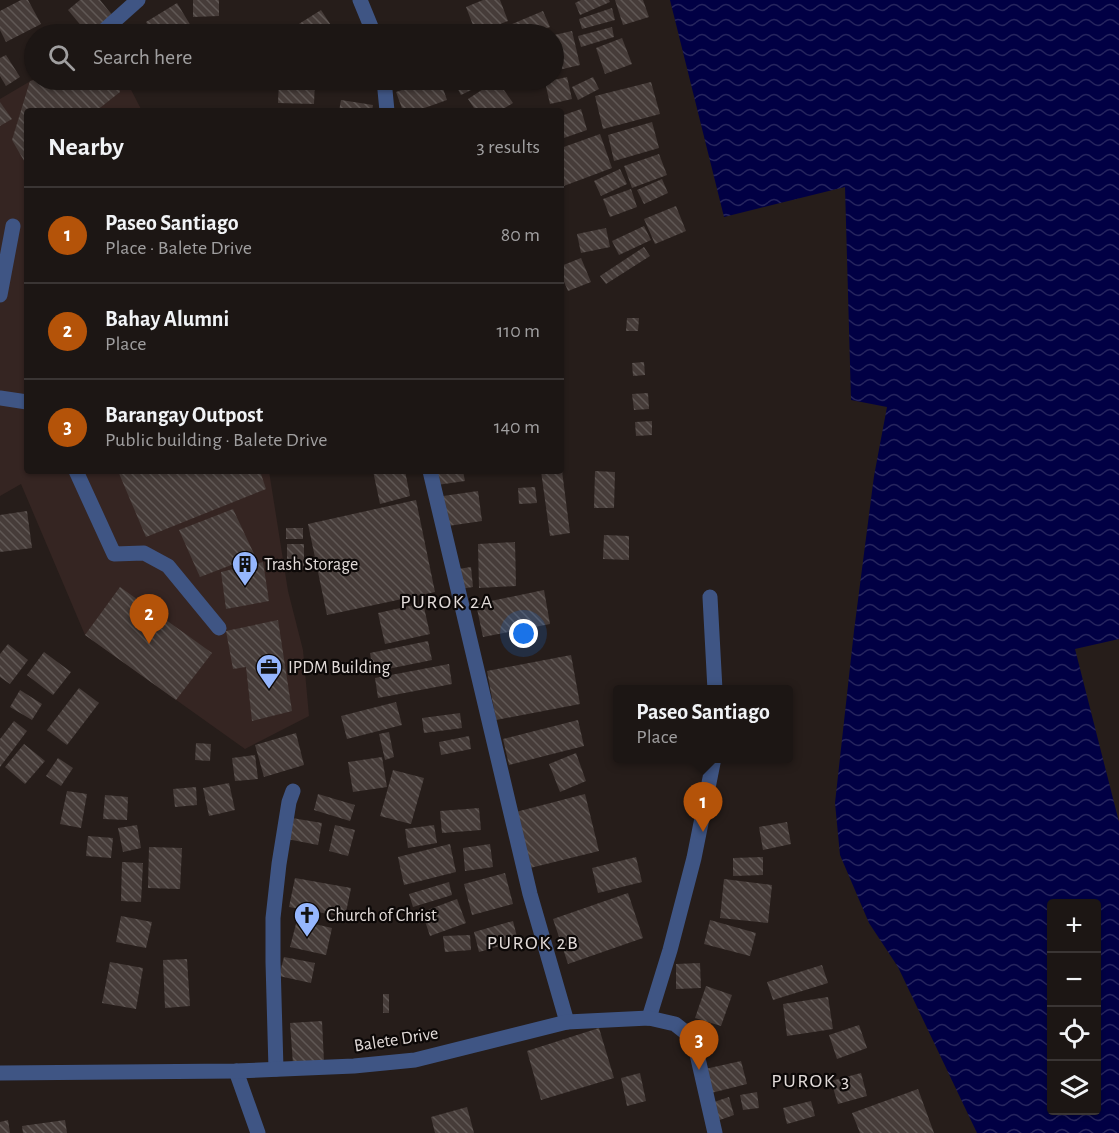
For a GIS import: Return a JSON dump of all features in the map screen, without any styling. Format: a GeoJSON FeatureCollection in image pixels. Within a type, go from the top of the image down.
{"type":"FeatureCollection","features":[{"type":"Feature","properties":{"kind":"street"},"geometry":{"type":"LineString","coordinates":[[111,24],[138,0]]}},
{"type":"Feature","properties":{"kind":"street"},"geometry":{"type":"LineString","coordinates":[[360,0],[370,24]]}},
{"type":"Feature","properties":{"kind":"street"},"geometry":{"type":"LineString","coordinates":[[385,90],[387,108]]}},
{"type":"Feature","properties":{"kind":"street"},"geometry":{"type":"LineString","coordinates":[[0,295],[12,226]]}},
{"type":"Feature","properties":{"kind":"street"},"geometry":{"type":"LineString","coordinates":[[0,398],[24,402]]}},
{"type":"Feature","properties":{"kind":"street"},"geometry":{"type":"LineString","coordinates":[[77,474],[114,554],[144,553],[168,566],[219,628]]}},
{"type":"Feature","properties":{"kind":"street"},"geometry":{"type":"LineString","coordinates":[[431,474],[530,894],[567,1022]]}},
{"type":"Feature","properties":{"kind":"street"},"geometry":{"type":"LineString","coordinates":[[710,597],[715,685]]}},
{"type":"Feature","properties":{"kind":"street"},"geometry":{"type":"LineString","coordinates":[[650,1018],[694,858],[713,763]]}},
{"type":"Feature","properties":{"kind":"street"},"geometry":{"type":"LineString","coordinates":[[276,1069],[273,918],[279,864],[292,790]]}},
{"type":"Feature","properties":{"kind":"street","name":"Balete Drive"},"geometry":{"type":"LineString","coordinates":[[0,1073],[237,1071],[354,1066],[415,1060],[567,1022],[650,1018],[675,1024],[689,1035],[697,1054],[715,1133]]}},
{"type":"Feature","properties":{"kind":"street"},"geometry":{"type":"LineString","coordinates":[[237,1071],[258,1133]]}},
{"type":"Feature","properties":{"kind":"shaded area"},"geometry":{"type":"Polygon","coordinates":[[[24,85],[24,90],[131,90],[140,108],[24,108],[24,474],[269,474],[288,591],[303,650],[309,716],[245,749],[85,635],[21,484],[0,496],[0,99],[24,85]]]}},
{"type":"Feature","properties":{"kind":"water"},"geometry":{"type":"Polygon","coordinates":[[[670,0],[1119,0],[1119,639],[1075,649],[1119,822],[1119,1133],[977,1133],[898,967],[869,923],[840,855],[835,803],[874,476],[887,407],[851,400],[845,187],[724,217],[670,0]]]}},
{"type":"Feature","properties":{"kind":"building"},"geometry":{"type":"Polygon","coordinates":[[[21,0],[28,0],[41,24],[24,24],[24,33],[6,42],[0,30],[0,11],[21,0]]]}},
{"type":"Feature","properties":{"kind":"building"},"geometry":{"type":"Polygon","coordinates":[[[80,0],[100,0],[113,16],[102,24],[80,24],[68,10],[80,0]]]}},
{"type":"Feature","properties":{"kind":"building"},"geometry":{"type":"Polygon","coordinates":[[[193,0],[219,0],[219,16],[193,17],[193,0]]]}},
{"type":"Feature","properties":{"kind":"building"},"geometry":{"type":"Polygon","coordinates":[[[483,0],[500,0],[508,21],[500,24],[473,24],[466,7],[483,0]]]}},
{"type":"Feature","properties":{"kind":"building"},"geometry":{"type":"Polygon","coordinates":[[[581,0],[609,0],[610,2],[580,15],[575,3],[581,0]]]}},
{"type":"Feature","properties":{"kind":"building"},"geometry":{"type":"Polygon","coordinates":[[[615,0],[643,0],[649,17],[623,25],[615,0]]]}},
{"type":"Feature","properties":{"kind":"building"},"geometry":{"type":"Polygon","coordinates":[[[177,3],[190,24],[147,24],[146,22],[177,3]]]}},
{"type":"Feature","properties":{"kind":"building"},"geometry":{"type":"Polygon","coordinates":[[[612,8],[615,20],[582,29],[579,19],[612,8]]]}},
{"type":"Feature","properties":{"kind":"building"},"geometry":{"type":"Polygon","coordinates":[[[321,10],[330,24],[299,24],[321,10]]]}},
{"type":"Feature","properties":{"kind":"building"},"geometry":{"type":"Polygon","coordinates":[[[543,11],[549,24],[512,24],[543,11]]]}},
{"type":"Feature","properties":{"kind":"building"},"geometry":{"type":"Polygon","coordinates":[[[612,27],[614,37],[581,47],[578,36],[612,27]]]}},
{"type":"Feature","properties":{"kind":"building"},"geometry":{"type":"Polygon","coordinates":[[[572,31],[580,65],[564,69],[564,33],[572,31]]]}},
{"type":"Feature","properties":{"kind":"building"},"geometry":{"type":"Polygon","coordinates":[[[622,38],[632,64],[605,74],[596,48],[622,38]]]}},
{"type":"Feature","properties":{"kind":"building"},"geometry":{"type":"Polygon","coordinates":[[[6,55],[20,77],[6,86],[0,76],[0,58],[6,55]]]}},
{"type":"Feature","properties":{"kind":"building"},"geometry":{"type":"Polygon","coordinates":[[[567,77],[572,99],[550,104],[547,90],[564,90],[564,78],[567,77]]]}},
{"type":"Feature","properties":{"kind":"building"},"geometry":{"type":"Polygon","coordinates":[[[593,77],[599,89],[578,100],[572,87],[593,77]]]}},
{"type":"Feature","properties":{"kind":"building"},"geometry":{"type":"Polygon","coordinates":[[[651,82],[660,114],[603,129],[595,96],[651,82]]]}},
{"type":"Feature","properties":{"kind":"building"},"geometry":{"type":"Polygon","coordinates":[[[27,90],[120,90],[100,108],[24,108],[24,161],[12,140],[27,90]]]}},
{"type":"Feature","properties":{"kind":"building"},"geometry":{"type":"Polygon","coordinates":[[[279,90],[315,90],[314,104],[278,103],[279,90]]]}},
{"type":"Feature","properties":{"kind":"building"},"geometry":{"type":"Polygon","coordinates":[[[444,90],[447,100],[424,108],[402,108],[396,92],[444,90]]]}},
{"type":"Feature","properties":{"kind":"building"},"geometry":{"type":"Polygon","coordinates":[[[458,90],[471,90],[461,95],[458,90]]]}},
{"type":"Feature","properties":{"kind":"building"},"geometry":{"type":"Polygon","coordinates":[[[482,90],[504,90],[513,103],[505,108],[474,108],[468,99],[482,90]]]}},
{"type":"Feature","properties":{"kind":"building"},"geometry":{"type":"Polygon","coordinates":[[[341,100],[373,105],[372,108],[340,108],[341,100]]]}},
{"type":"Feature","properties":{"kind":"building"},"geometry":{"type":"Polygon","coordinates":[[[0,102],[12,119],[0,126],[0,102]]]}},
{"type":"Feature","properties":{"kind":"building"},"geometry":{"type":"Polygon","coordinates":[[[581,109],[587,130],[564,138],[564,115],[581,109]]]}},
{"type":"Feature","properties":{"kind":"building"},"geometry":{"type":"Polygon","coordinates":[[[652,122],[659,148],[614,161],[608,135],[652,122]]]}},
{"type":"Feature","properties":{"kind":"building"},"geometry":{"type":"Polygon","coordinates":[[[600,134],[612,168],[564,186],[564,147],[600,134]]]}},
{"type":"Feature","properties":{"kind":"building"},"geometry":{"type":"Polygon","coordinates":[[[659,154],[667,175],[632,188],[624,166],[659,154]]]}},
{"type":"Feature","properties":{"kind":"building"},"geometry":{"type":"Polygon","coordinates":[[[620,169],[627,184],[601,196],[594,181],[620,169]]]}},
{"type":"Feature","properties":{"kind":"building"},"geometry":{"type":"Polygon","coordinates":[[[662,179],[668,193],[644,204],[637,190],[662,179]]]}},
{"type":"Feature","properties":{"kind":"building"},"geometry":{"type":"Polygon","coordinates":[[[631,189],[637,207],[610,217],[603,199],[631,189]]]}},
{"type":"Feature","properties":{"kind":"building"},"geometry":{"type":"Polygon","coordinates":[[[676,206],[686,231],[655,244],[644,219],[676,206]]]}},
{"type":"Feature","properties":{"kind":"building"},"geometry":{"type":"Polygon","coordinates":[[[644,226],[651,240],[619,255],[612,241],[644,226]]]}},
{"type":"Feature","properties":{"kind":"building"},"geometry":{"type":"Polygon","coordinates":[[[606,228],[610,247],[581,253],[577,234],[606,228]]]}},
{"type":"Feature","properties":{"kind":"building"},"geometry":{"type":"Polygon","coordinates":[[[644,247],[650,256],[606,284],[600,276],[644,247]]]}},
{"type":"Feature","properties":{"kind":"building"},"geometry":{"type":"Polygon","coordinates":[[[581,258],[591,282],[568,291],[564,282],[564,265],[581,258]]]}},
{"type":"Feature","properties":{"kind":"building"},"geometry":{"type":"Polygon","coordinates":[[[627,318],[639,318],[638,331],[626,331],[627,318]]]}},
{"type":"Feature","properties":{"kind":"building"},"geometry":{"type":"Polygon","coordinates":[[[644,362],[645,375],[633,376],[632,363],[644,362]]]}},
{"type":"Feature","properties":{"kind":"building"},"geometry":{"type":"Polygon","coordinates":[[[648,393],[649,409],[634,410],[632,394],[648,393]]]}},
{"type":"Feature","properties":{"kind":"building"},"geometry":{"type":"Polygon","coordinates":[[[652,421],[652,435],[636,436],[635,422],[652,421]]]}},
{"type":"Feature","properties":{"kind":"building"},"geometry":{"type":"Polygon","coordinates":[[[595,471],[615,472],[614,508],[594,508],[595,471]]]}},
{"type":"Feature","properties":{"kind":"building"},"geometry":{"type":"Polygon","coordinates":[[[119,474],[261,474],[266,489],[146,537],[119,474]]]}},
{"type":"Feature","properties":{"kind":"building"},"geometry":{"type":"Polygon","coordinates":[[[374,474],[406,474],[410,496],[380,504],[374,474]]]}},
{"type":"Feature","properties":{"kind":"building"},"geometry":{"type":"Polygon","coordinates":[[[435,474],[464,474],[465,481],[437,485],[435,474]]]}},
{"type":"Feature","properties":{"kind":"building"},"geometry":{"type":"Polygon","coordinates":[[[541,474],[562,474],[570,533],[550,536],[541,474]]]}},
{"type":"Feature","properties":{"kind":"building"},"geometry":{"type":"Polygon","coordinates":[[[535,487],[537,503],[519,504],[518,488],[535,487]]]}},
{"type":"Feature","properties":{"kind":"building"},"geometry":{"type":"Polygon","coordinates":[[[478,491],[482,521],[448,526],[443,496],[478,491]]]}},
{"type":"Feature","properties":{"kind":"building"},"geometry":{"type":"Polygon","coordinates":[[[416,500],[435,592],[327,615],[308,524],[416,500]]]}},
{"type":"Feature","properties":{"kind":"building"},"geometry":{"type":"Polygon","coordinates":[[[233,509],[255,556],[200,577],[179,530],[233,509]]]}},
{"type":"Feature","properties":{"kind":"building"},"geometry":{"type":"Polygon","coordinates":[[[27,511],[32,548],[0,552],[0,515],[27,511]]]}},
{"type":"Feature","properties":{"kind":"building"},"geometry":{"type":"Polygon","coordinates":[[[286,528],[303,528],[303,539],[286,539],[286,528]]]}},
{"type":"Feature","properties":{"kind":"building"},"geometry":{"type":"Polygon","coordinates":[[[604,535],[629,536],[629,560],[603,559],[604,535]]]}},
{"type":"Feature","properties":{"kind":"building"},"geometry":{"type":"Polygon","coordinates":[[[515,542],[516,586],[479,588],[478,544],[515,542]]]}},
{"type":"Feature","properties":{"kind":"building"},"geometry":{"type":"Polygon","coordinates":[[[287,544],[304,544],[304,570],[287,570],[287,544]]]}},
{"type":"Feature","properties":{"kind":"building","name":"Trash Storage"},"geometry":{"type":"Polygon","coordinates":[[[263,562],[269,601],[226,609],[221,572],[263,562]]]}},
{"type":"Feature","properties":{"kind":"building"},"geometry":{"type":"Polygon","coordinates":[[[471,567],[473,587],[460,589],[458,569],[471,567]]]}},
{"type":"Feature","properties":{"kind":"building"},"geometry":{"type":"Polygon","coordinates":[[[120,587],[212,653],[176,700],[85,635],[120,587]]]}},
{"type":"Feature","properties":{"kind":"building"},"geometry":{"type":"Polygon","coordinates":[[[544,590],[550,624],[483,637],[476,604],[544,590]]]}},
{"type":"Feature","properties":{"kind":"building"},"geometry":{"type":"Polygon","coordinates":[[[423,603],[430,634],[385,644],[378,613],[423,603]]]}},
{"type":"Feature","properties":{"kind":"building","name":"IPDM Building"},"geometry":{"type":"Polygon","coordinates":[[[278,620],[292,711],[252,721],[246,667],[233,669],[226,631],[278,620]]]}},
{"type":"Feature","properties":{"kind":"building"},"geometry":{"type":"Polygon","coordinates":[[[428,641],[432,660],[373,672],[370,653],[428,641]]]}},
{"type":"Feature","properties":{"kind":"building"},"geometry":{"type":"Polygon","coordinates":[[[8,644],[28,660],[10,684],[0,677],[0,654],[8,644]]]}},
{"type":"Feature","properties":{"kind":"building"},"geometry":{"type":"Polygon","coordinates":[[[44,652],[71,672],[53,695],[27,675],[44,652]]]}},
{"type":"Feature","properties":{"kind":"building"},"geometry":{"type":"Polygon","coordinates":[[[571,655],[580,704],[496,720],[487,671],[571,655]]]}},
{"type":"Feature","properties":{"kind":"building"},"geometry":{"type":"Polygon","coordinates":[[[449,664],[452,684],[378,698],[375,678],[449,664]]]}},
{"type":"Feature","properties":{"kind":"building"},"geometry":{"type":"Polygon","coordinates":[[[79,688],[99,703],[67,745],[47,730],[79,688]]]}},
{"type":"Feature","properties":{"kind":"building"},"geometry":{"type":"Polygon","coordinates":[[[20,690],[42,704],[32,720],[10,707],[20,690]]]}},
{"type":"Feature","properties":{"kind":"building"},"geometry":{"type":"Polygon","coordinates":[[[396,702],[402,725],[347,739],[341,716],[396,702]]]}},
{"type":"Feature","properties":{"kind":"building"},"geometry":{"type":"Polygon","coordinates":[[[460,713],[462,728],[424,733],[422,718],[460,713]]]}},
{"type":"Feature","properties":{"kind":"building"},"geometry":{"type":"Polygon","coordinates":[[[578,720],[584,746],[509,765],[503,739],[578,720]]]}},
{"type":"Feature","properties":{"kind":"building"},"geometry":{"type":"Polygon","coordinates":[[[14,721],[27,731],[0,767],[0,739],[14,721]]]}},
{"type":"Feature","properties":{"kind":"building"},"geometry":{"type":"Polygon","coordinates":[[[389,732],[394,757],[385,760],[379,734],[389,732]]]}},
{"type":"Feature","properties":{"kind":"building"},"geometry":{"type":"Polygon","coordinates":[[[296,733],[304,765],[264,777],[255,745],[296,733]]]}},
{"type":"Feature","properties":{"kind":"building"},"geometry":{"type":"Polygon","coordinates":[[[469,736],[471,749],[441,755],[439,742],[469,736]]]}},
{"type":"Feature","properties":{"kind":"building"},"geometry":{"type":"Polygon","coordinates":[[[196,743],[211,744],[210,761],[195,760],[196,743]]]}},
{"type":"Feature","properties":{"kind":"building"},"geometry":{"type":"Polygon","coordinates":[[[24,744],[45,761],[25,784],[5,767],[24,744]]]}},
{"type":"Feature","properties":{"kind":"building"},"geometry":{"type":"Polygon","coordinates":[[[576,753],[586,781],[560,792],[549,764],[576,753]]]}},
{"type":"Feature","properties":{"kind":"building"},"geometry":{"type":"Polygon","coordinates":[[[255,755],[258,779],[235,781],[232,758],[255,755]]]}},
{"type":"Feature","properties":{"kind":"building"},"geometry":{"type":"Polygon","coordinates":[[[382,757],[387,787],[353,792],[348,762],[382,757]]]}},
{"type":"Feature","properties":{"kind":"building"},"geometry":{"type":"Polygon","coordinates":[[[58,758],[73,768],[61,786],[46,776],[58,758]]]}},
{"type":"Feature","properties":{"kind":"building"},"geometry":{"type":"Polygon","coordinates":[[[393,770],[424,778],[411,824],[380,816],[393,770]]]}},
{"type":"Feature","properties":{"kind":"building"},"geometry":{"type":"Polygon","coordinates":[[[229,783],[235,810],[209,816],[203,788],[229,783]]]}},
{"type":"Feature","properties":{"kind":"building"},"geometry":{"type":"Polygon","coordinates":[[[196,787],[197,805],[175,807],[173,789],[196,787]]]}},
{"type":"Feature","properties":{"kind":"building"},"geometry":{"type":"Polygon","coordinates":[[[67,791],[87,794],[81,828],[60,824],[67,791]]]}},
{"type":"Feature","properties":{"kind":"building"},"geometry":{"type":"Polygon","coordinates":[[[318,794],[355,805],[350,821],[314,810],[318,794]]]}},
{"type":"Feature","properties":{"kind":"building"},"geometry":{"type":"Polygon","coordinates":[[[585,794],[599,851],[526,869],[512,813],[585,794]]]}},
{"type":"Feature","properties":{"kind":"building"},"geometry":{"type":"Polygon","coordinates":[[[105,795],[128,797],[127,820],[103,819],[105,795]]]}},
{"type":"Feature","properties":{"kind":"building"},"geometry":{"type":"Polygon","coordinates":[[[479,808],[481,830],[442,833],[440,811],[479,808]]]}},
{"type":"Feature","properties":{"kind":"building"},"geometry":{"type":"Polygon","coordinates":[[[292,818],[322,823],[318,845],[287,839],[292,818]]]}},
{"type":"Feature","properties":{"kind":"building"},"geometry":{"type":"Polygon","coordinates":[[[787,822],[791,844],[763,850],[759,827],[787,822]]]}},
{"type":"Feature","properties":{"kind":"building"},"geometry":{"type":"Polygon","coordinates":[[[137,825],[141,848],[123,852],[118,828],[137,825]]]}},
{"type":"Feature","properties":{"kind":"building"},"geometry":{"type":"Polygon","coordinates":[[[335,825],[355,830],[348,856],[329,851],[335,825]]]}},
{"type":"Feature","properties":{"kind":"building"},"geometry":{"type":"Polygon","coordinates":[[[434,825],[437,843],[408,848],[405,829],[434,825]]]}},
{"type":"Feature","properties":{"kind":"building"},"geometry":{"type":"Polygon","coordinates":[[[88,836],[113,838],[111,858],[86,856],[88,836]]]}},
{"type":"Feature","properties":{"kind":"building"},"geometry":{"type":"Polygon","coordinates":[[[450,844],[456,872],[404,885],[398,857],[450,844]]]}},
{"type":"Feature","properties":{"kind":"building"},"geometry":{"type":"Polygon","coordinates":[[[490,844],[493,867],[465,871],[463,848],[490,844]]]}},
{"type":"Feature","properties":{"kind":"building"},"geometry":{"type":"Polygon","coordinates":[[[149,847],[182,848],[180,889],[148,888],[149,847]]]}},
{"type":"Feature","properties":{"kind":"building"},"geometry":{"type":"Polygon","coordinates":[[[636,857],[642,882],[598,893],[592,868],[636,857]]]}},
{"type":"Feature","properties":{"kind":"building"},"geometry":{"type":"Polygon","coordinates":[[[763,857],[763,875],[733,876],[733,858],[763,857]]]}},
{"type":"Feature","properties":{"kind":"building"},"geometry":{"type":"Polygon","coordinates":[[[122,862],[143,863],[141,902],[121,901],[122,862]]]}},
{"type":"Feature","properties":{"kind":"building"},"geometry":{"type":"Polygon","coordinates":[[[505,873],[513,904],[472,915],[464,884],[505,873]]]}},
{"type":"Feature","properties":{"kind":"building"},"geometry":{"type":"Polygon","coordinates":[[[295,878],[351,888],[345,917],[289,907],[295,878]]]}},
{"type":"Feature","properties":{"kind":"building"},"geometry":{"type":"Polygon","coordinates":[[[724,879],[772,885],[768,923],[720,918],[724,879]]]}},
{"type":"Feature","properties":{"kind":"building"},"geometry":{"type":"Polygon","coordinates":[[[449,882],[452,895],[413,907],[409,894],[449,882]]]}},
{"type":"Feature","properties":{"kind":"building"},"geometry":{"type":"Polygon","coordinates":[[[628,893],[643,938],[568,964],[553,919],[628,893]]]}},
{"type":"Feature","properties":{"kind":"building"},"geometry":{"type":"Polygon","coordinates":[[[457,899],[466,923],[430,936],[422,912],[457,899]]]}},
{"type":"Feature","properties":{"kind":"building"},"geometry":{"type":"Polygon","coordinates":[[[121,916],[152,922],[146,948],[116,942],[121,916]]]}},
{"type":"Feature","properties":{"kind":"building"},"geometry":{"type":"Polygon","coordinates":[[[297,920],[332,928],[326,955],[290,947],[297,920]]]}},
{"type":"Feature","properties":{"kind":"building"},"geometry":{"type":"Polygon","coordinates":[[[710,920],[756,933],[750,956],[704,944],[710,920]]]}},
{"type":"Feature","properties":{"kind":"building"},"geometry":{"type":"Polygon","coordinates":[[[513,921],[518,941],[479,952],[474,932],[513,921]]]}},
{"type":"Feature","properties":{"kind":"building"},"geometry":{"type":"Polygon","coordinates":[[[470,935],[471,950],[445,952],[443,936],[470,935]]]}},
{"type":"Feature","properties":{"kind":"building"},"geometry":{"type":"Polygon","coordinates":[[[284,957],[315,963],[311,983],[279,976],[284,957]]]}},
{"type":"Feature","properties":{"kind":"building"},"geometry":{"type":"Polygon","coordinates":[[[187,959],[190,1006],[165,1008],[163,960],[187,959]]]}},
{"type":"Feature","properties":{"kind":"building"},"geometry":{"type":"Polygon","coordinates":[[[110,962],[143,968],[136,1009],[102,1003],[110,962]]]}},
{"type":"Feature","properties":{"kind":"building"},"geometry":{"type":"Polygon","coordinates":[[[700,963],[701,988],[676,989],[676,964],[700,963]]]}},
{"type":"Feature","properties":{"kind":"building"},"geometry":{"type":"Polygon","coordinates":[[[822,965],[828,983],[773,1000],[767,982],[822,965]]]}},
{"type":"Feature","properties":{"kind":"building"},"geometry":{"type":"Polygon","coordinates":[[[706,986],[732,995],[721,1026],[695,1018],[706,986]]]}},
{"type":"Feature","properties":{"kind":"building"},"geometry":{"type":"Polygon","coordinates":[[[383,994],[389,994],[389,1013],[383,1013],[383,994]]]}},
{"type":"Feature","properties":{"kind":"building"},"geometry":{"type":"Polygon","coordinates":[[[828,997],[833,1029],[787,1036],[783,1004],[828,997]]]}},
{"type":"Feature","properties":{"kind":"building"},"geometry":{"type":"Polygon","coordinates":[[[322,1021],[324,1062],[293,1064],[290,1023],[322,1021]]]}},
{"type":"Feature","properties":{"kind":"building"},"geometry":{"type":"Polygon","coordinates":[[[859,1025],[867,1048],[837,1059],[829,1035],[859,1025]]]}},
{"type":"Feature","properties":{"kind":"building"},"geometry":{"type":"Polygon","coordinates":[[[599,1028],[614,1078],[541,1100],[527,1051],[599,1028]]]}},
{"type":"Feature","properties":{"kind":"building"},"geometry":{"type":"Polygon","coordinates":[[[741,1061],[747,1084],[711,1093],[705,1069],[741,1061]]]}},
{"type":"Feature","properties":{"kind":"building"},"geometry":{"type":"Polygon","coordinates":[[[640,1073],[646,1101],[627,1106],[621,1078],[640,1073]]]}},
{"type":"Feature","properties":{"kind":"building"},"geometry":{"type":"Polygon","coordinates":[[[861,1073],[867,1096],[838,1104],[831,1081],[861,1073]]]}},
{"type":"Feature","properties":{"kind":"building"},"geometry":{"type":"Polygon","coordinates":[[[918,1089],[934,1133],[860,1133],[852,1113],[918,1089]]]}},
{"type":"Feature","properties":{"kind":"building"},"geometry":{"type":"Polygon","coordinates":[[[757,1092],[759,1108],[743,1110],[740,1095],[757,1092]]]}},
{"type":"Feature","properties":{"kind":"building"},"geometry":{"type":"Polygon","coordinates":[[[729,1097],[734,1115],[714,1122],[708,1104],[729,1097]]]}},
{"type":"Feature","properties":{"kind":"building"},"geometry":{"type":"Polygon","coordinates":[[[811,1101],[815,1116],[787,1124],[783,1108],[811,1101]]]}},
{"type":"Feature","properties":{"kind":"building"},"geometry":{"type":"Polygon","coordinates":[[[467,1107],[474,1133],[435,1133],[431,1117],[467,1107]]]}},
{"type":"Feature","properties":{"kind":"building"},"geometry":{"type":"Polygon","coordinates":[[[8,1120],[10,1133],[0,1133],[0,1122],[8,1120]]]}},
{"type":"Feature","properties":{"kind":"building"},"geometry":{"type":"Polygon","coordinates":[[[65,1120],[67,1133],[23,1133],[22,1126],[65,1120]]]}},
{"type":"Feature","properties":{"kind":"place","name":"Trash Storage"},"geometry":{"type":"Point","coordinates":[245,587]}},
{"type":"Feature","properties":{"kind":"place","name":"Bahay Alumni"},"geometry":{"type":"Point","coordinates":[149,644]}},
{"type":"Feature","properties":{"kind":"place","name":"IPDM Building"},"geometry":{"type":"Point","coordinates":[269,690]}},
{"type":"Feature","properties":{"kind":"place","name":"Paseo Santiago"},"geometry":{"type":"Point","coordinates":[703,832]}},
{"type":"Feature","properties":{"kind":"place","name":"Church of Christ"},"geometry":{"type":"Point","coordinates":[307,938]}},
{"type":"Feature","properties":{"kind":"place","name":"Barangay Outpost"},"geometry":{"type":"Point","coordinates":[699,1070]}},
{"type":"Feature","properties":{"kind":"district","name":"PUROK 2A"},"geometry":{"type":"Point","coordinates":[447,601]}},
{"type":"Feature","properties":{"kind":"district","name":"PUROK 2B"},"geometry":{"type":"Point","coordinates":[533,942]}},
{"type":"Feature","properties":{"kind":"district","name":"PUROK 3"},"geometry":{"type":"Point","coordinates":[811,1080]}}]}
